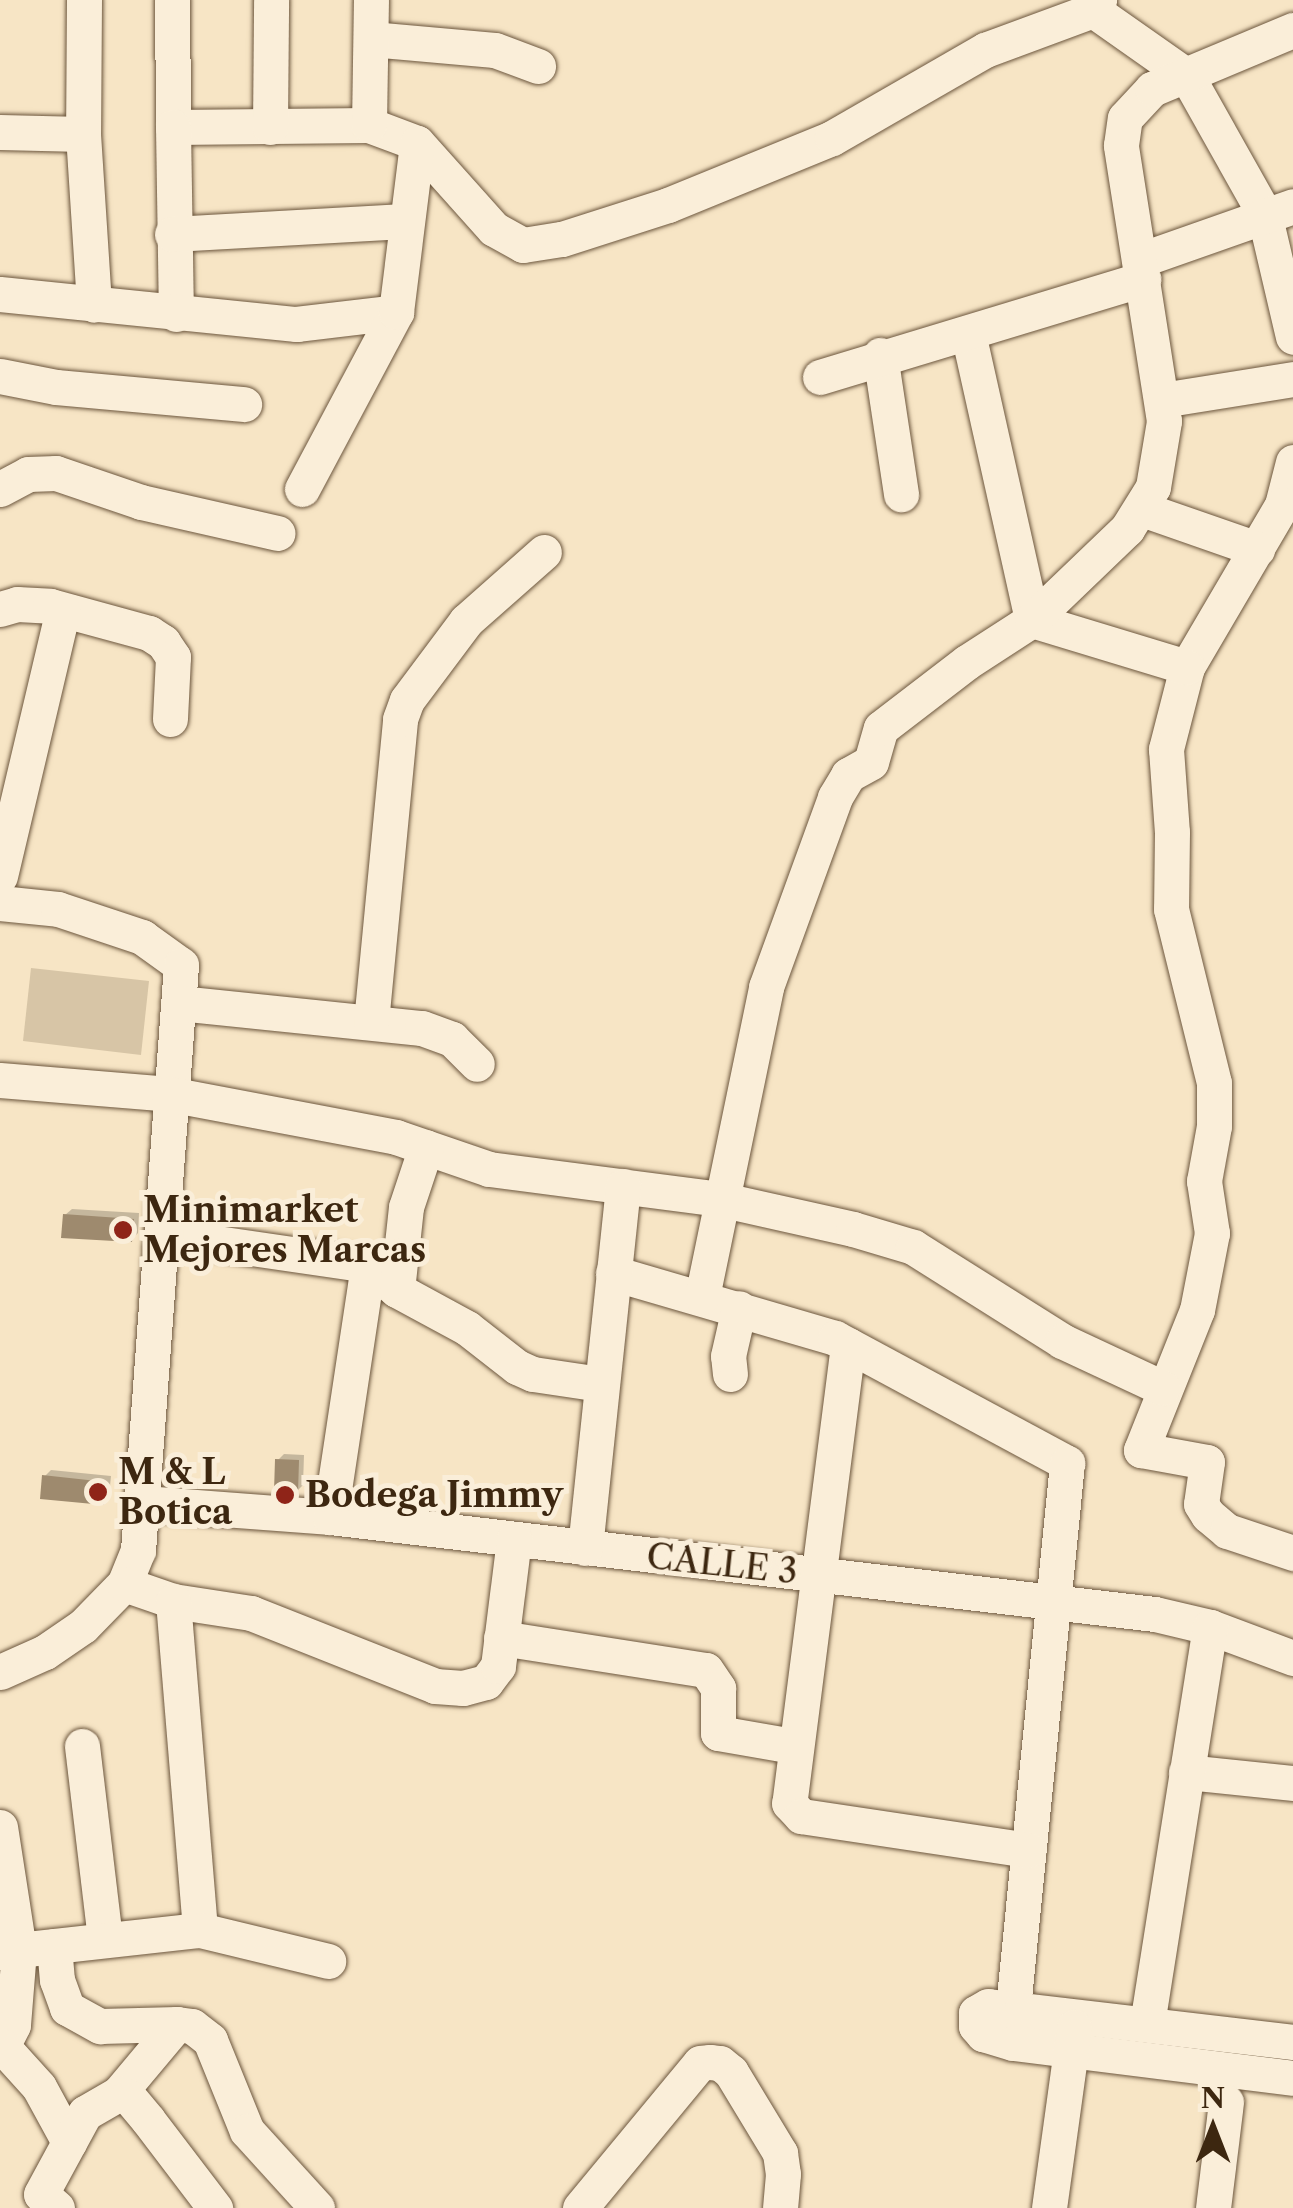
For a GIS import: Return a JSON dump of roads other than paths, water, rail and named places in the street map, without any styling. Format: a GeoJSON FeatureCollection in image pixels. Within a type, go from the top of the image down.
{"type":"FeatureCollection","features":[{"type":"Feature","properties":{"kind":"street"},"geometry":{"type":"LineString","coordinates":[[84,0],[83,134],[94,305]]}},
{"type":"Feature","properties":{"kind":"street"},"geometry":{"type":"LineString","coordinates":[[172,0],[176,314]]}},
{"type":"Feature","properties":{"kind":"street"},"geometry":{"type":"LineString","coordinates":[[270,127],[271,0]]}},
{"type":"Feature","properties":{"kind":"street"},"geometry":{"type":"LineString","coordinates":[[368,125],[371,0]]}},
{"type":"Feature","properties":{"kind":"street"},"geometry":{"type":"LineString","coordinates":[[172,127],[368,125],[417,143],[494,229],[523,245],[562,239],[668,204],[832,138],[985,50],[1096,5],[1187,76],[1279,210],[1293,336]]}},
{"type":"Feature","properties":{"kind":"street"},"geometry":{"type":"LineString","coordinates":[[702,1297],[719,1199],[766,987],[834,797],[848,775],[871,762],[881,728],[967,662],[1032,620],[1128,529],[1142,509],[1160,464],[1162,400],[1122,145],[1125,118],[1140,96],[1293,30]]}},
{"type":"Feature","properties":{"kind":"street"},"geometry":{"type":"LineString","coordinates":[[371,39],[495,50],[538,66]]}},
{"type":"Feature","properties":{"kind":"street"},"geometry":{"type":"LineString","coordinates":[[0,132],[83,134]]}},
{"type":"Feature","properties":{"kind":"street"},"geometry":{"type":"LineString","coordinates":[[302,489],[396,312],[417,143]]}},
{"type":"Feature","properties":{"kind":"street"},"geometry":{"type":"LineString","coordinates":[[820,376],[880,355],[968,333],[1141,270],[1279,210]]}},
{"type":"Feature","properties":{"kind":"street"},"geometry":{"type":"LineString","coordinates":[[172,234],[405,221]]}},
{"type":"Feature","properties":{"kind":"street"},"geometry":{"type":"LineString","coordinates":[[0,294],[296,324],[396,312]]}},
{"type":"Feature","properties":{"kind":"street"},"geometry":{"type":"LineString","coordinates":[[968,333],[1032,620]]}},
{"type":"Feature","properties":{"kind":"street"},"geometry":{"type":"LineString","coordinates":[[880,355],[901,494]]}},
{"type":"Feature","properties":{"kind":"street"},"geometry":{"type":"LineString","coordinates":[[0,376],[56,387],[244,404]]}},
{"type":"Feature","properties":{"kind":"street"},"geometry":{"type":"LineString","coordinates":[[1162,400],[1293,379]]}},
{"type":"Feature","properties":{"kind":"street"},"geometry":{"type":"LineString","coordinates":[[1293,462],[1282,505],[1187,666],[1166,749],[1172,832],[1171,909],[1214,1083],[1214,1126],[1204,1181],[1212,1233],[1197,1310],[1140,1450],[1207,1462],[1201,1504],[1208,1515],[1227,1531],[1293,1554]]}},
{"type":"Feature","properties":{"kind":"street"},"geometry":{"type":"LineString","coordinates":[[0,489],[28,474],[56,473],[141,502],[278,533]]}},
{"type":"Feature","properties":{"kind":"street"},"geometry":{"type":"LineString","coordinates":[[1142,509],[1257,548]]}},
{"type":"Feature","properties":{"kind":"street"},"geometry":{"type":"LineString","coordinates":[[371,1022],[400,719],[406,700],[466,621],[544,552]]}},
{"type":"Feature","properties":{"kind":"street"},"geometry":{"type":"LineString","coordinates":[[0,609],[17,604],[63,610],[150,633],[163,642],[173,657],[170,719]]}},
{"type":"Feature","properties":{"kind":"street"},"geometry":{"type":"LineString","coordinates":[[0,876],[63,610]]}},
{"type":"Feature","properties":{"kind":"street"},"geometry":{"type":"LineString","coordinates":[[1032,620],[1187,666]]}},
{"type":"Feature","properties":{"kind":"street"},"geometry":{"type":"LineString","coordinates":[[0,904],[58,909],[142,936],[181,965],[138,1550],[124,1584],[82,1626],[45,1652],[0,1672]]}},
{"type":"Feature","properties":{"kind":"street"},"geometry":{"type":"LineString","coordinates":[[179,1003],[422,1028],[452,1038],[477,1064]]}},
{"type":"Feature","properties":{"kind":"street"},"geometry":{"type":"LineString","coordinates":[[0,1080],[169,1094],[396,1136],[489,1170],[719,1199],[853,1229],[913,1248],[1062,1340],[1163,1388]]}},
{"type":"Feature","properties":{"kind":"street"},"geometry":{"type":"LineString","coordinates":[[397,1290],[406,1207],[426,1147]]}},
{"type":"Feature","properties":{"kind":"street"},"geometry":{"type":"LineString","coordinates":[[585,1548],[623,1186]]}},
{"type":"Feature","properties":{"kind":"street"},"geometry":{"type":"LineString","coordinates":[[162,1236],[368,1265],[397,1290],[467,1328],[516,1367],[533,1374],[600,1384]]}},
{"type":"Feature","properties":{"kind":"street"},"geometry":{"type":"LineString","coordinates":[[330,1518],[368,1265]]}},
{"type":"Feature","properties":{"kind":"street"},"geometry":{"type":"LineString","coordinates":[[613,1273],[848,1344],[1067,1463],[1013,2008],[988,2006],[976,2013],[976,2026],[995,2038],[1147,2024],[1293,2042]]}},
{"type":"Feature","properties":{"kind":"street"},"geometry":{"type":"LineString","coordinates":[[730,1374],[728,1356],[739,1308]]}},
{"type":"Feature","properties":{"kind":"street"},"geometry":{"type":"LineString","coordinates":[[848,1344],[793,1746],[789,1802],[801,1816],[1028,1850]]}},
{"type":"Feature","properties":{"kind":"street","name":"CALLE 3"},"geometry":{"type":"LineString","coordinates":[[144,1503],[330,1518],[1156,1614],[1210,1628],[1293,1658]]}},
{"type":"Feature","properties":{"kind":"street"},"geometry":{"type":"LineString","coordinates":[[124,1584],[172,1601],[251,1613],[435,1686],[463,1688],[486,1682],[498,1666],[514,1539]]}},
{"type":"Feature","properties":{"kind":"street"},"geometry":{"type":"LineString","coordinates":[[172,1601],[200,1930]]}},
{"type":"Feature","properties":{"kind":"street"},"geometry":{"type":"LineString","coordinates":[[1147,2024],[1210,1628]]}},
{"type":"Feature","properties":{"kind":"street"},"geometry":{"type":"LineString","coordinates":[[501,1638],[706,1670],[718,1688],[718,1734],[793,1746]]}},
{"type":"Feature","properties":{"kind":"street"},"geometry":{"type":"LineString","coordinates":[[82,1746],[105,1940]]}},
{"type":"Feature","properties":{"kind":"street"},"geometry":{"type":"LineString","coordinates":[[1186,1772],[1293,1783]]}},
{"type":"Feature","properties":{"kind":"street"},"geometry":{"type":"LineString","coordinates":[[0,1827],[24,1949],[13,2025],[1,2049],[39,2087],[70,2142]]}},
{"type":"Feature","properties":{"kind":"street"},"geometry":{"type":"LineString","coordinates":[[24,1949],[200,1930],[328,1961]]}},
{"type":"Feature","properties":{"kind":"street"},"geometry":{"type":"LineString","coordinates":[[24,1949],[57,1980],[67,2008],[100,2026],[177,2024],[192,2026],[210,2040],[247,2131],[318,2208]]}},
{"type":"Feature","properties":{"kind":"street"},"geometry":{"type":"LineString","coordinates":[[42,2203],[85,2114],[119,2094],[177,2024]]}},
{"type":"Feature","properties":{"kind":"street"},"geometry":{"type":"LineString","coordinates":[[1073,2033],[1293,2078]]}},
{"type":"Feature","properties":{"kind":"street"},"geometry":{"type":"LineString","coordinates":[[1049,2208],[1073,2033]]}},
{"type":"Feature","properties":{"kind":"street"},"geometry":{"type":"LineString","coordinates":[[580,2208],[700,2063],[710,2062],[720,2063],[731,2072],[780,2153],[784,2174],[780,2208]]}},
{"type":"Feature","properties":{"kind":"street"},"geometry":{"type":"LineString","coordinates":[[119,2094],[128,2096],[214,2208]]}},
{"type":"Feature","properties":{"kind":"street"},"geometry":{"type":"LineString","coordinates":[[1213,2208],[1226,2102]]}},
{"type":"Feature","properties":{"kind":"place","name":"Minimarket Mejores Marcas"},"geometry":{"type":"Point","coordinates":[123,1230]}},
{"type":"Feature","properties":{"kind":"place","name":"M & L Botica"},"geometry":{"type":"Point","coordinates":[98,1492]}},
{"type":"Feature","properties":{"kind":"place","name":"Bodega Jimmy"},"geometry":{"type":"Point","coordinates":[285,1495]}}]}
